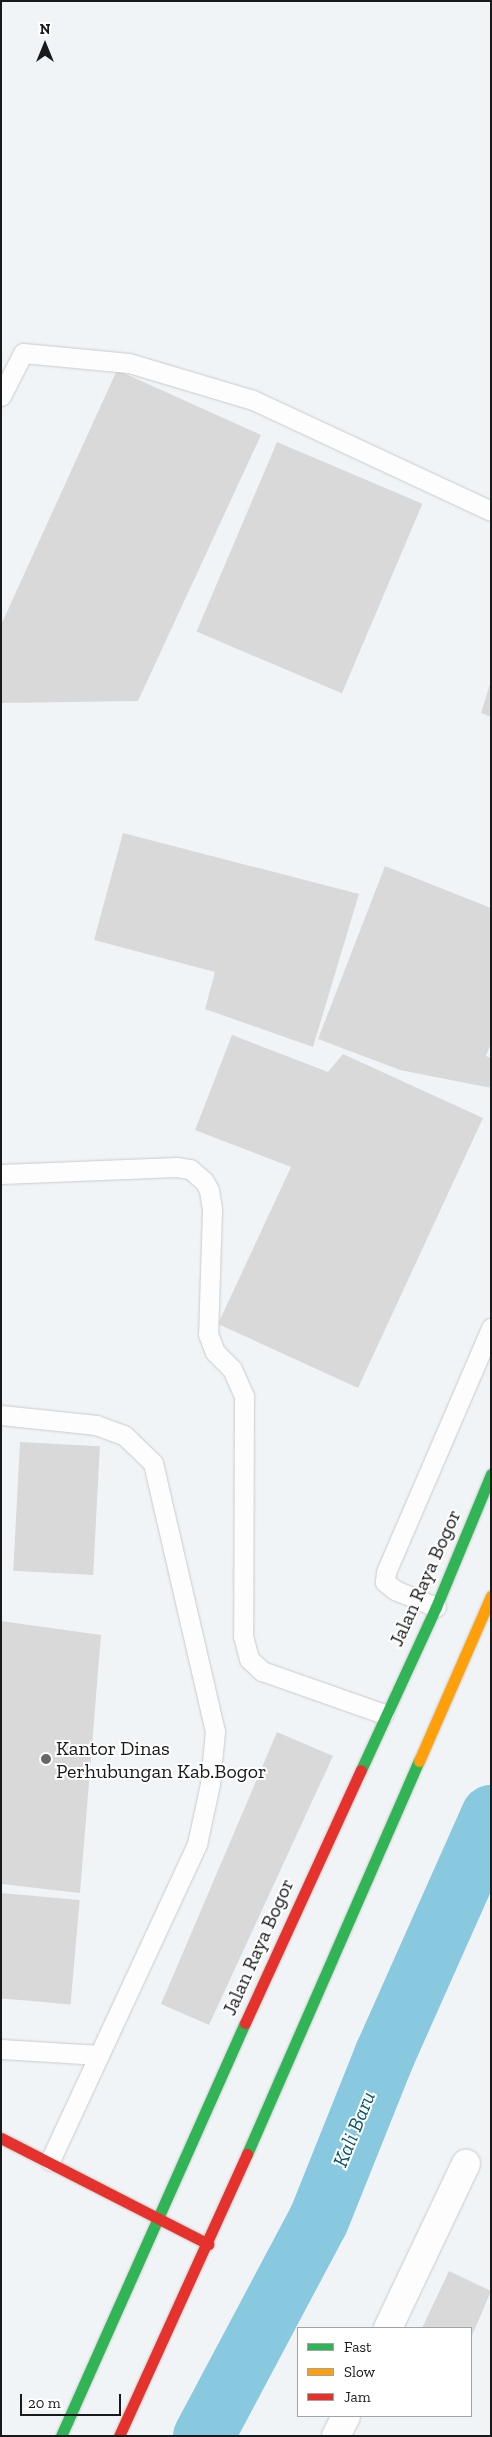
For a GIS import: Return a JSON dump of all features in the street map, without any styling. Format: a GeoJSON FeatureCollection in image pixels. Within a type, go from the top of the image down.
{"type":"FeatureCollection","features":[{"type":"Feature","properties":{"kind":"main road","name":"Jalan Raya Bogor"},"geometry":{"type":"LineString","coordinates":[[61,2436],[156,2217],[384,1714],[436,1606],[491,1474]]}},
{"type":"Feature","properties":{"kind":"main road"},"geometry":{"type":"LineString","coordinates":[[119,2436],[208,2244],[484,1630],[491,1596]]}},
{"type":"Feature","properties":{"kind":"main road"},"geometry":{"type":"LineString","coordinates":[[1,2138],[50,2161],[208,2244]]}},
{"type":"Feature","properties":{"kind":"street"},"geometry":{"type":"LineString","coordinates":[[388,2327],[466,2164]]}},
{"type":"Feature","properties":{"kind":"street"},"geometry":{"type":"LineString","coordinates":[[336,2436],[346,2417]]}},
{"type":"Feature","properties":{"kind":"lane"},"geometry":{"type":"LineString","coordinates":[[1,396],[23,353],[129,363],[253,400],[491,511]]}},
{"type":"Feature","properties":{"kind":"lane"},"geometry":{"type":"LineString","coordinates":[[1,1174],[177,1167],[190,1169],[200,1175],[210,1190],[212,1210],[208,1334],[214,1352],[232,1369],[244,1396],[243,1636],[249,1659],[262,1671],[384,1714]]}},
{"type":"Feature","properties":{"kind":"lane"},"geometry":{"type":"LineString","coordinates":[[436,1606],[395,1590],[385,1582],[386,1572],[485,1357],[491,1328]]}},
{"type":"Feature","properties":{"kind":"lane"},"geometry":{"type":"LineString","coordinates":[[1,1415],[96,1425],[124,1435],[153,1463],[214,1730],[210,1784],[197,1844],[50,2161]]}},
{"type":"Feature","properties":{"kind":"lane"},"geometry":{"type":"LineString","coordinates":[[1,2049],[98,2055]]}},
{"type":"Feature","properties":{"kind":"building"},"geometry":{"type":"Polygon","coordinates":[[[117,370],[261,435],[138,701],[1,703],[1,625],[117,370]]]}},
{"type":"Feature","properties":{"kind":"building"},"geometry":{"type":"Polygon","coordinates":[[[277,442],[422,504],[342,693],[197,632],[277,442]]]}},
{"type":"Feature","properties":{"kind":"building"},"geometry":{"type":"Polygon","coordinates":[[[491,684],[491,717],[481,713],[491,684]]]}},
{"type":"Feature","properties":{"kind":"building"},"geometry":{"type":"Polygon","coordinates":[[[123,833],[359,894],[313,1047],[205,1009],[215,972],[94,940],[123,833]]]}},
{"type":"Feature","properties":{"kind":"building"},"geometry":{"type":"Polygon","coordinates":[[[385,866],[491,908],[491,1043],[486,1056],[491,1058],[491,1088],[400,1070],[318,1039],[385,866]]]}},
{"type":"Feature","properties":{"kind":"building"},"geometry":{"type":"Polygon","coordinates":[[[232,1035],[328,1072],[343,1054],[483,1118],[358,1388],[218,1324],[291,1167],[195,1130],[232,1035]]]}},
{"type":"Feature","properties":{"kind":"building"},"geometry":{"type":"Polygon","coordinates":[[[20,1442],[100,1446],[93,1575],[13,1571],[20,1442]]]}},
{"type":"Feature","properties":{"kind":"building","name":"Kantor Dinas Perhubungan Kab.Bogor"},"geometry":{"type":"Polygon","coordinates":[[[1,1621],[101,1635],[80,1893],[1,1884],[1,1621]]]}},
{"type":"Feature","properties":{"kind":"building"},"geometry":{"type":"Polygon","coordinates":[[[277,1732],[333,1756],[209,2025],[161,2004],[277,1732]]]}},
{"type":"Feature","properties":{"kind":"building"},"geometry":{"type":"Polygon","coordinates":[[[1,1893],[80,1900],[71,2004],[1,1998],[1,1893]]]}},
{"type":"Feature","properties":{"kind":"building"},"geometry":{"type":"Polygon","coordinates":[[[449,2271],[491,2291],[472,2336],[472,2327],[422,2327],[449,2271]]]}},
{"type":"Feature","properties":{"kind":"waterway","name":"Kali Baru"},"geometry":{"type":"LineString","coordinates":[[203,2436],[318,2220],[384,2055],[491,1815]]}},
{"type":"Feature","properties":{"kind":"traffic: fast"},"geometry":{"type":"LineString","coordinates":[[361,1770],[436,1607],[491,1474]]}},
{"type":"Feature","properties":{"kind":"traffic: fast"},"geometry":{"type":"LineString","coordinates":[[247,2154],[419,1761]]}},
{"type":"Feature","properties":{"kind":"traffic: fast"},"geometry":{"type":"LineString","coordinates":[[61,2436],[245,2023]]}},
{"type":"Feature","properties":{"kind":"traffic: slow"},"geometry":{"type":"LineString","coordinates":[[419,1761],[491,1596]]}},
{"type":"Feature","properties":{"kind":"traffic: jam"},"geometry":{"type":"LineString","coordinates":[[245,2023],[361,1770]]}},
{"type":"Feature","properties":{"kind":"traffic: jam"},"geometry":{"type":"LineString","coordinates":[[1,2138],[208,2244]]}},
{"type":"Feature","properties":{"kind":"traffic: jam"},"geometry":{"type":"LineString","coordinates":[[119,2436],[247,2154]]}},
{"type":"Feature","properties":{"kind":"place","name":"Kantor Dinas Perhubungan Kab.Bogor"},"geometry":{"type":"Point","coordinates":[46,1759]}}]}
